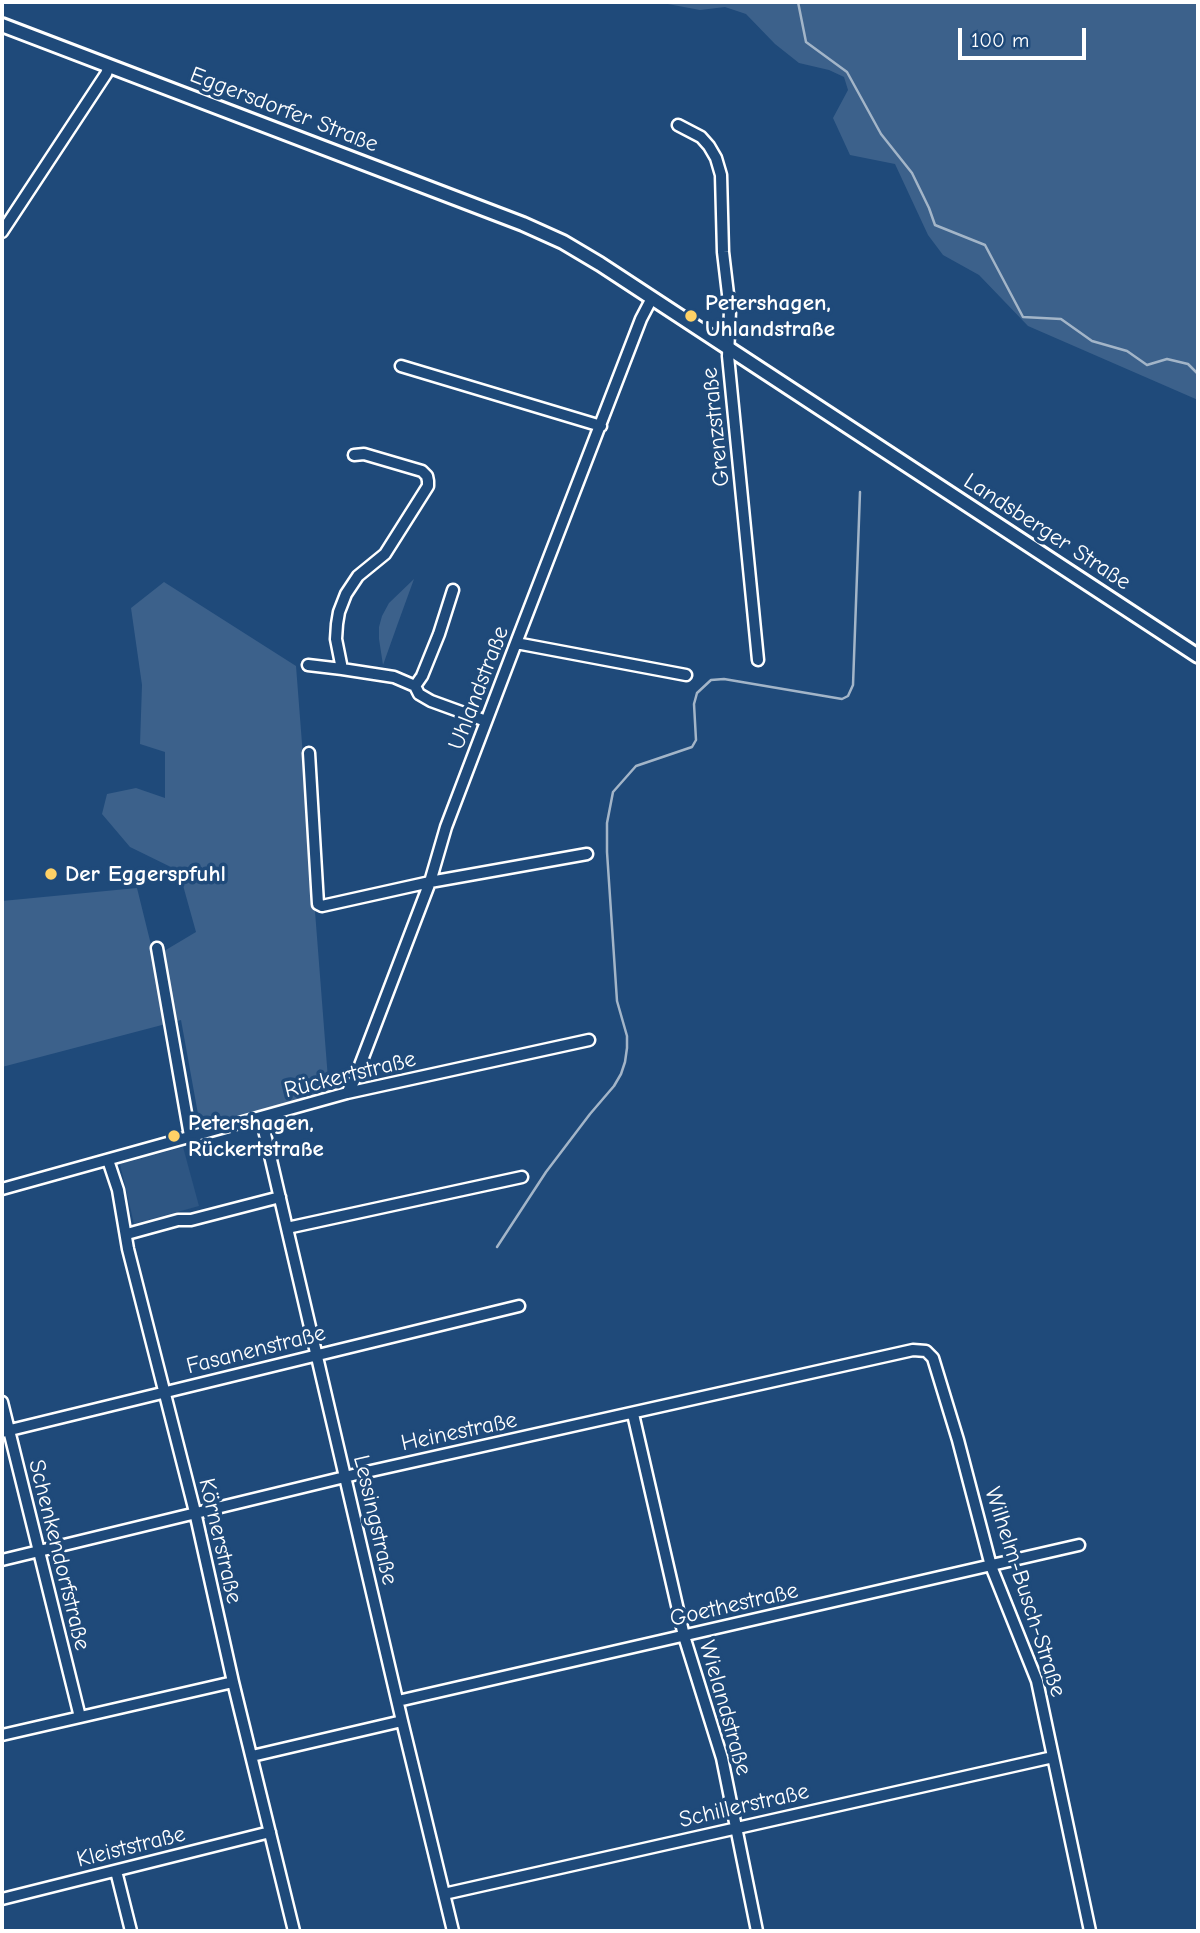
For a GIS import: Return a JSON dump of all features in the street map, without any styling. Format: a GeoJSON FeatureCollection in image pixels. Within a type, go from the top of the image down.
{"type":"FeatureCollection","features":[{"type":"Feature","properties":{"kind":"main road","name":"Eggersdorfer Straße"},"geometry":{"type":"LineString","coordinates":[[2,25],[550,236],[587,256],[728,348]]}},
{"type":"Feature","properties":{"kind":"main road","name":"Landsberger Straße"},"geometry":{"type":"LineString","coordinates":[[728,348],[1198,656]]}},
{"type":"Feature","properties":{"kind":"street"},"geometry":{"type":"LineString","coordinates":[[2,232],[109,66]]}},
{"type":"Feature","properties":{"kind":"street","name":"Grenzstraße"},"geometry":{"type":"LineString","coordinates":[[678,125],[701,137],[709,146],[716,158],[720,174],[723,252],[730,311],[727,356],[758,660]]}},
{"type":"Feature","properties":{"kind":"street","name":"Uhlandstraße"},"geometry":{"type":"LineString","coordinates":[[347,1093],[354,1081],[430,882],[446,827],[486,721],[641,319],[652,298]]}},
{"type":"Feature","properties":{"kind":"street"},"geometry":{"type":"LineString","coordinates":[[401,366],[601,426]]}},
{"type":"Feature","properties":{"kind":"street"},"geometry":{"type":"LineString","coordinates":[[342,669],[336,639],[339,612],[346,594],[358,576],[384,554],[428,486],[427,476],[422,471],[364,454],[354,455]]}},
{"type":"Feature","properties":{"kind":"street"},"geometry":{"type":"LineString","coordinates":[[415,686],[422,676],[439,634],[453,590]]}},
{"type":"Feature","properties":{"kind":"street"},"geometry":{"type":"LineString","coordinates":[[516,643],[686,676]]}},
{"type":"Feature","properties":{"kind":"street"},"geometry":{"type":"LineString","coordinates":[[308,665],[394,677],[415,686],[419,694],[431,701],[486,721]]}},
{"type":"Feature","properties":{"kind":"street"},"geometry":{"type":"LineString","coordinates":[[309,753],[318,904],[322,906],[430,882],[587,854]]}},
{"type":"Feature","properties":{"kind":"street"},"geometry":{"type":"LineString","coordinates":[[157,948],[190,1136]]}},
{"type":"Feature","properties":{"kind":"street","name":"Rückertstraße"},"geometry":{"type":"LineString","coordinates":[[2,1189],[347,1093],[589,1040]]}},
{"type":"Feature","properties":{"kind":"street","name":"Lessingstraße"},"geometry":{"type":"LineString","coordinates":[[261,1117],[453,1931]]}},
{"type":"Feature","properties":{"kind":"street","name":"Körnerstraße"},"geometry":{"type":"LineString","coordinates":[[108,1160],[118,1189],[128,1249],[195,1512],[233,1682],[294,1931]]}},
{"type":"Feature","properties":{"kind":"street"},"geometry":{"type":"LineString","coordinates":[[287,1228],[522,1177]]}},
{"type":"Feature","properties":{"kind":"street"},"geometry":{"type":"LineString","coordinates":[[127,1234],[280,1197]]}},
{"type":"Feature","properties":{"kind":"street","name":"Fasanenstraße"},"geometry":{"type":"LineString","coordinates":[[5,1432],[519,1306]]}},
{"type":"Feature","properties":{"kind":"street","name":"Heinestraße"},"geometry":{"type":"LineString","coordinates":[[2,1560],[345,1477],[913,1350],[926,1351]]}},
{"type":"Feature","properties":{"kind":"street","name":"Wilhelm-Busch-Straße"},"geometry":{"type":"LineString","coordinates":[[926,1351],[933,1358],[958,1440],[991,1566],[1037,1681],[1088,1931]]}},
{"type":"Feature","properties":{"kind":"street","name":"Schenkendorfstraße"},"geometry":{"type":"LineString","coordinates":[[2,1402],[5,1432],[80,1717]]}},
{"type":"Feature","properties":{"kind":"street","name":"Wielandstraße"},"geometry":{"type":"LineString","coordinates":[[633,1414],[684,1636],[722,1759],[757,1931]]}},
{"type":"Feature","properties":{"kind":"street","name":"Goethestraße"},"geometry":{"type":"LineString","coordinates":[[398,1702],[1079,1545]]}},
{"type":"Feature","properties":{"kind":"street"},"geometry":{"type":"LineString","coordinates":[[2,1735],[233,1682]]}},
{"type":"Feature","properties":{"kind":"street"},"geometry":{"type":"LineString","coordinates":[[252,1756],[402,1721]]}},
{"type":"Feature","properties":{"kind":"street","name":"Schillerstraße"},"geometry":{"type":"LineString","coordinates":[[444,1894],[1053,1757]]}},
{"type":"Feature","properties":{"kind":"street","name":"Kleiststraße"},"geometry":{"type":"LineString","coordinates":[[2,1899],[270,1832]]}},
{"type":"Feature","properties":{"kind":"street"},"geometry":{"type":"LineString","coordinates":[[116,1871],[131,1931]]}},
{"type":"Feature","properties":{"kind":"shaded area"},"geometry":{"type":"Polygon","coordinates":[[[657,2],[1198,2],[1198,400],[1028,326],[979,275],[943,255],[928,235],[895,164],[850,155],[833,118],[848,90],[844,77],[829,70],[799,63],[775,44],[746,14],[725,7],[700,10],[657,2]]]}},
{"type":"Feature","properties":{"kind":"shaded area"},"geometry":{"type":"Polygon","coordinates":[[[414,579],[383,665],[379,639],[382,616],[389,603],[414,579]]]}},
{"type":"Feature","properties":{"kind":"shaded area"},"geometry":{"type":"Polygon","coordinates":[[[164,582],[296,666],[329,1092],[200,1125],[181,1020],[2,1067],[2,901],[137,888],[154,957],[196,932],[179,871],[130,847],[102,814],[107,794],[136,788],[165,798],[165,752],[140,744],[142,685],[131,608],[164,582]]]}},
{"type":"Feature","properties":{"kind":"shaded area"},"geometry":{"type":"Polygon","coordinates":[[[183,1147],[199,1206],[134,1224],[120,1164],[183,1147]]]}},
{"type":"Feature","properties":{"kind":"waterway"},"geometry":{"type":"LineString","coordinates":[[798,2],[806,42],[847,72],[881,134],[912,173],[935,225],[985,245],[1023,317],[1061,319],[1092,341],[1127,351],[1147,365],[1167,359],[1188,364],[1198,374]]}},
{"type":"Feature","properties":{"kind":"waterway"},"geometry":{"type":"LineString","coordinates":[[497,1247],[546,1172],[614,1086],[625,1062],[627,1036],[617,1001],[607,852],[607,823],[613,792],[636,766],[692,747],[696,740],[694,704],[697,693],[711,680],[724,679],[842,699],[848,696],[853,685],[860,492]]}},
{"type":"Feature","properties":{"kind":"place","name":"Petershagen, Uhlandstraße"},"geometry":{"type":"Point","coordinates":[691,316]}},
{"type":"Feature","properties":{"kind":"place","name":"Der Eggerspfuhl"},"geometry":{"type":"Point","coordinates":[51,874]}},
{"type":"Feature","properties":{"kind":"place","name":"Petershagen, Rückertstraße"},"geometry":{"type":"Point","coordinates":[174,1136]}}]}
